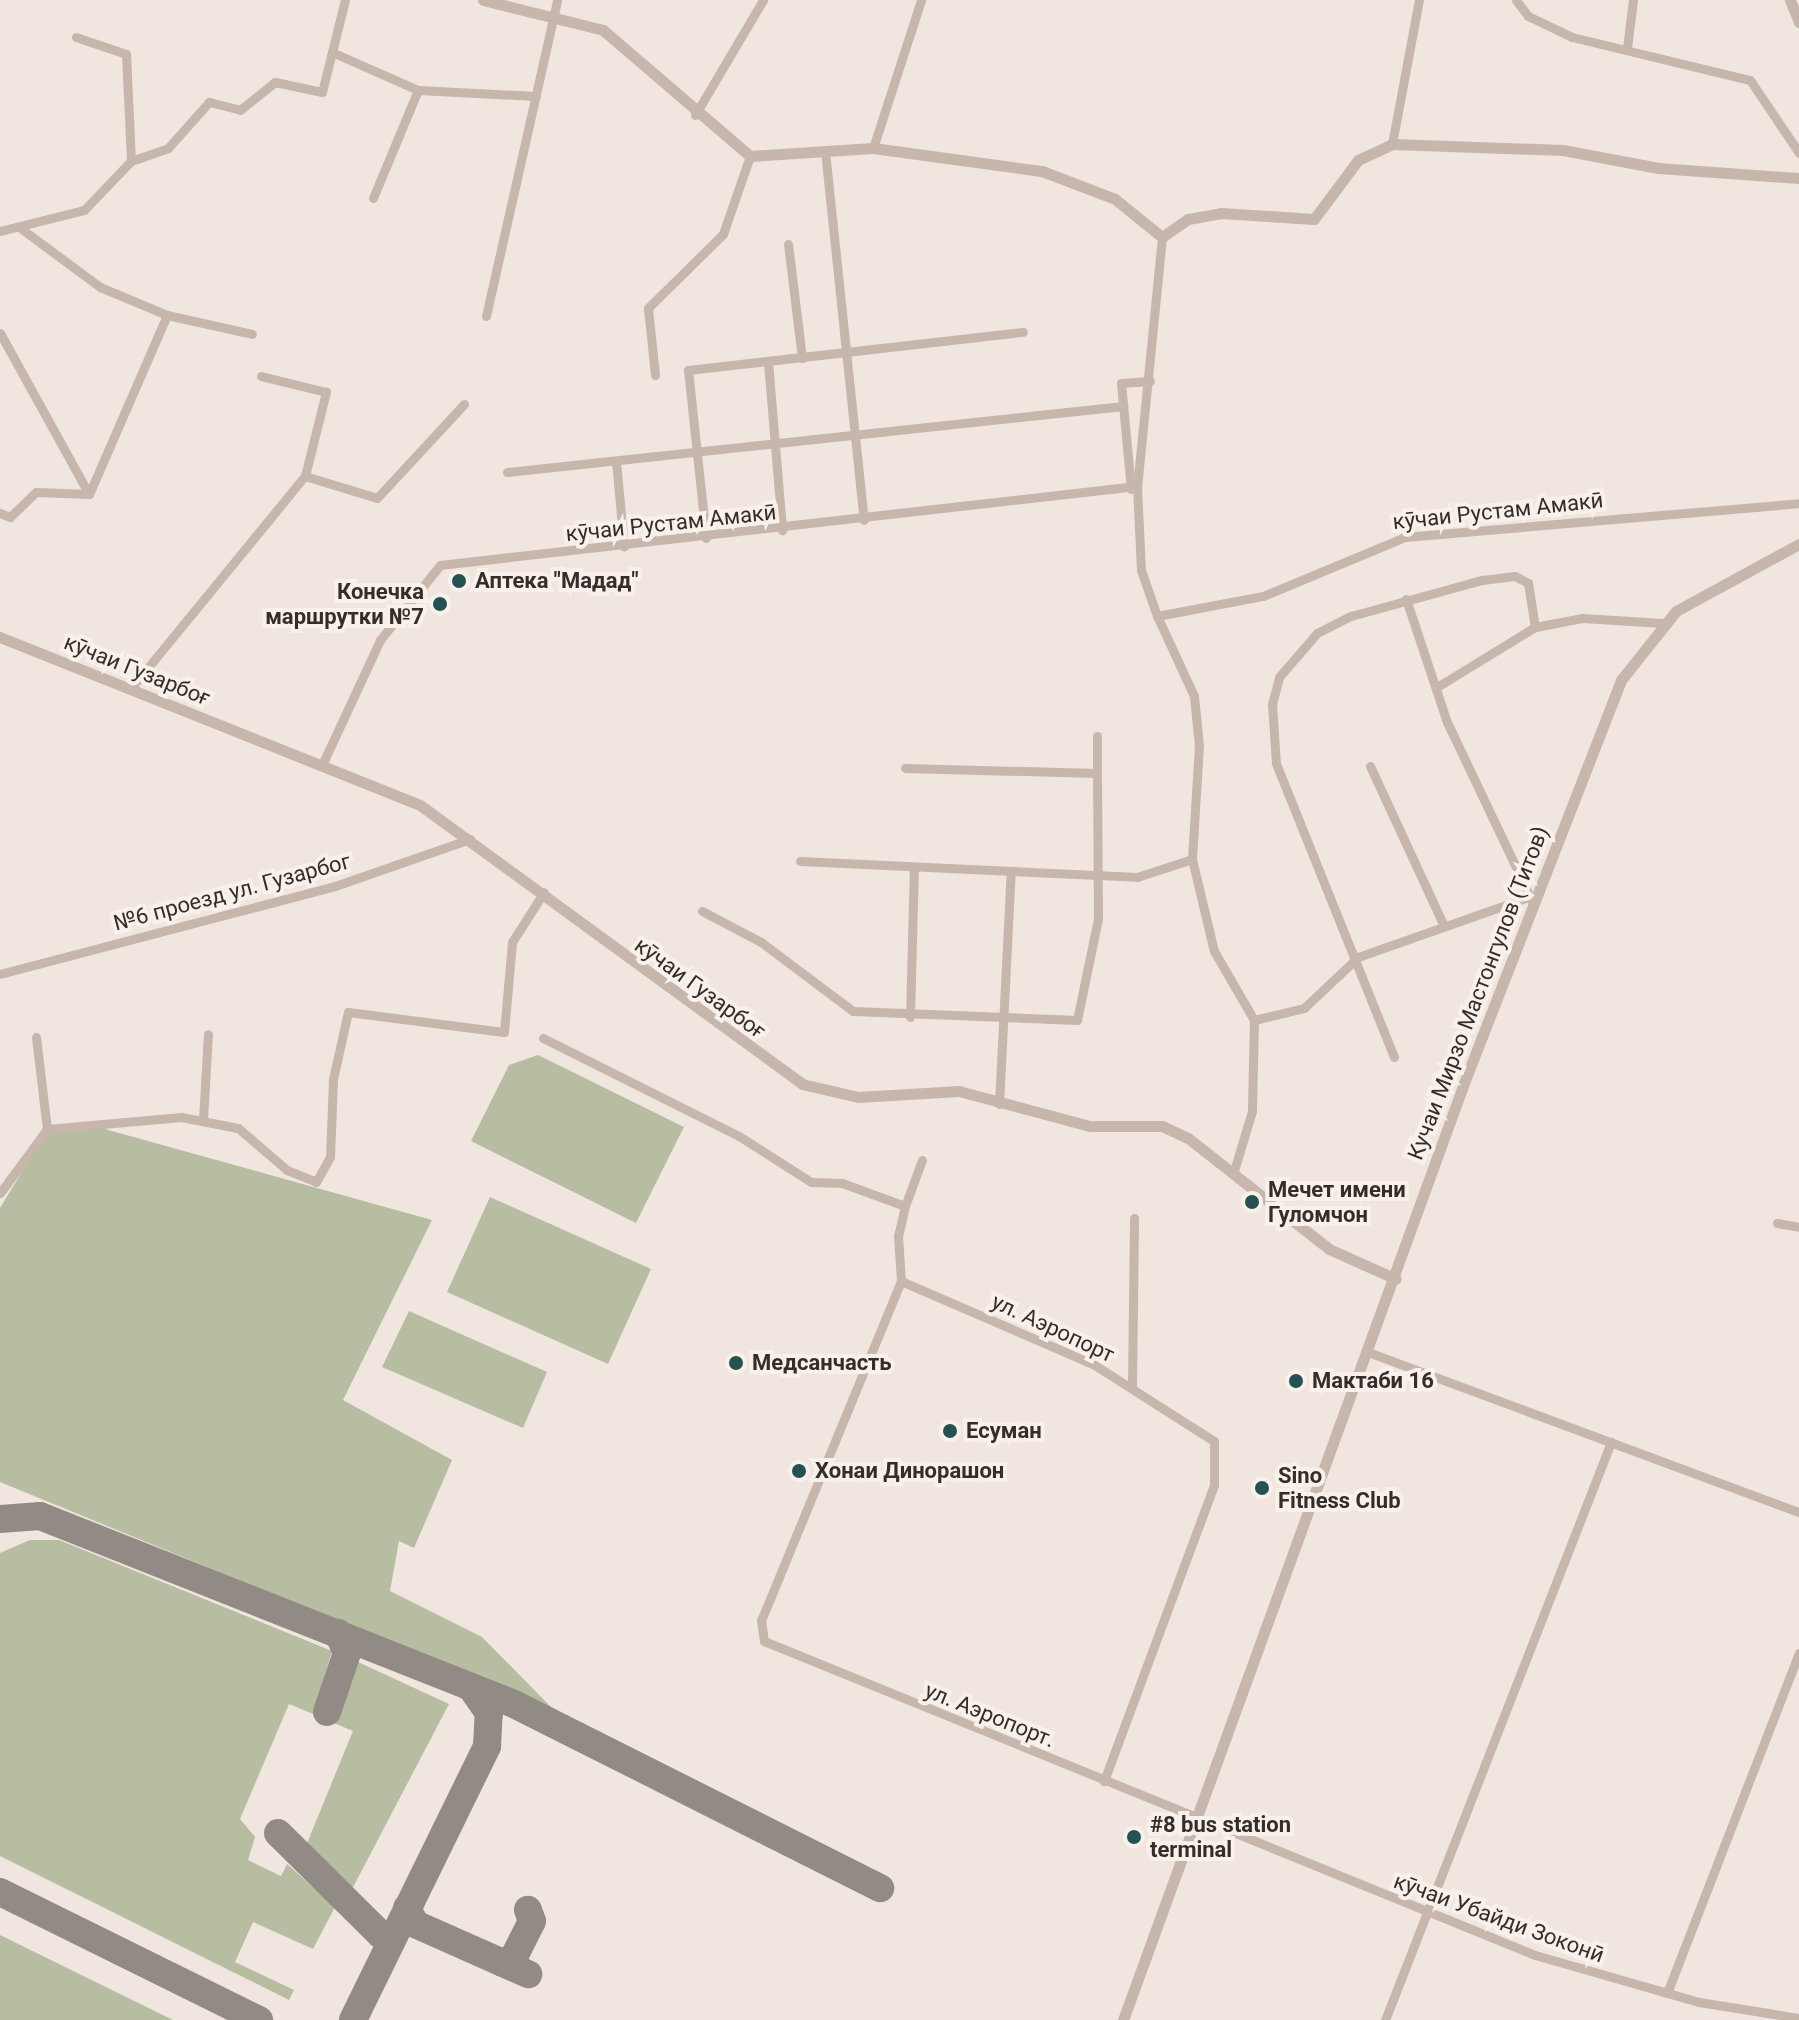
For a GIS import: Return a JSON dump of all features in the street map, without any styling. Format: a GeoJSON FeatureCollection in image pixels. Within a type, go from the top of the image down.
{"type":"FeatureCollection","features":[{"type":"Feature","properties":{"kind":"street"},"geometry":{"type":"LineString","coordinates":[[0,231],[84,210],[131,161],[168,148],[209,102],[240,110],[275,82],[322,92],[345,0]]}},
{"type":"Feature","properties":{"kind":"street"},"geometry":{"type":"LineString","coordinates":[[483,0],[559,14],[603,30],[695,115],[750,156],[873,148],[1042,171],[1115,199],[1162,237]]}},
{"type":"Feature","properties":{"kind":"street"},"geometry":{"type":"LineString","coordinates":[[486,316],[536,96],[559,14],[557,0]]}},
{"type":"Feature","properties":{"kind":"street"},"geometry":{"type":"LineString","coordinates":[[695,115],[763,0]]}},
{"type":"Feature","properties":{"kind":"street"},"geometry":{"type":"LineString","coordinates":[[873,148],[921,0]]}},
{"type":"Feature","properties":{"kind":"street"},"geometry":{"type":"LineString","coordinates":[[1392,144],[1419,0]]}},
{"type":"Feature","properties":{"kind":"street"},"geometry":{"type":"LineString","coordinates":[[1516,0],[1554,30],[1750,80],[1799,153]]}},
{"type":"Feature","properties":{"kind":"street"},"geometry":{"type":"LineString","coordinates":[[1627,48],[1633,0]]}},
{"type":"Feature","properties":{"kind":"street"},"geometry":{"type":"LineString","coordinates":[[1790,0],[1799,22]]}},
{"type":"Feature","properties":{"kind":"street"},"geometry":{"type":"LineString","coordinates":[[76,37],[126,54],[131,161]]}},
{"type":"Feature","properties":{"kind":"street"},"geometry":{"type":"LineString","coordinates":[[334,53],[418,90],[536,96]]}},
{"type":"Feature","properties":{"kind":"street"},"geometry":{"type":"LineString","coordinates":[[373,198],[418,90]]}},
{"type":"Feature","properties":{"kind":"street"},"geometry":{"type":"LineString","coordinates":[[1162,237],[1188,219],[1221,213],[1314,219],[1329,208],[1358,160],[1392,144],[1563,150],[1658,168],[1799,178]]}},
{"type":"Feature","properties":{"kind":"street"},"geometry":{"type":"LineString","coordinates":[[825,151],[864,520]]}},
{"type":"Feature","properties":{"kind":"street"},"geometry":{"type":"LineString","coordinates":[[655,375],[648,308],[723,234],[750,156]]}},
{"type":"Feature","properties":{"kind":"street"},"geometry":{"type":"LineString","coordinates":[[19,227],[111,294],[167,315],[252,334]]}},
{"type":"Feature","properties":{"kind":"street"},"geometry":{"type":"LineString","coordinates":[[1134,487],[1150,381],[1162,237]]}},
{"type":"Feature","properties":{"kind":"street"},"geometry":{"type":"LineString","coordinates":[[788,244],[802,358]]}},
{"type":"Feature","properties":{"kind":"street"},"geometry":{"type":"LineString","coordinates":[[89,494],[167,315]]}},
{"type":"Feature","properties":{"kind":"street"},"geometry":{"type":"LineString","coordinates":[[706,538],[688,370],[1023,332]]}},
{"type":"Feature","properties":{"kind":"street"},"geometry":{"type":"LineString","coordinates":[[0,333],[89,494]]}},
{"type":"Feature","properties":{"kind":"street"},"geometry":{"type":"LineString","coordinates":[[768,362],[782,530]]}},
{"type":"Feature","properties":{"kind":"street"},"geometry":{"type":"LineString","coordinates":[[132,687],[305,476],[326,392],[261,376]]}},
{"type":"Feature","properties":{"kind":"street"},"geometry":{"type":"LineString","coordinates":[[1150,381],[1121,383],[1141,570],[1157,616],[1194,696],[1199,746],[1192,859],[1214,951],[1254,1020],[1252,1111],[1233,1174]]}},
{"type":"Feature","properties":{"kind":"street"},"geometry":{"type":"LineString","coordinates":[[305,476],[377,498],[464,404]]}},
{"type":"Feature","properties":{"kind":"street"},"geometry":{"type":"LineString","coordinates":[[507,472],[775,443],[853,438],[1123,406]]}},
{"type":"Feature","properties":{"kind":"street"},"geometry":{"type":"LineString","coordinates":[[616,461],[624,547]]}},
{"type":"Feature","properties":{"kind":"street","name":"кӯчаи Рустам Амакӣ"},"geometry":{"type":"LineString","coordinates":[[322,765],[380,640],[440,565],[782,530],[1134,487]]}},
{"type":"Feature","properties":{"kind":"street"},"geometry":{"type":"LineString","coordinates":[[0,513],[10,517],[36,492],[89,494]]}},
{"type":"Feature","properties":{"kind":"street","name":"кӯчаи Рустам Амакӣ"},"geometry":{"type":"LineString","coordinates":[[1157,616],[1263,596],[1405,537],[1799,503]]}},
{"type":"Feature","properties":{"kind":"street","name":"Кучаи Мирзо Мастонгулов (Титов)"},"geometry":{"type":"LineString","coordinates":[[1123,2020],[1396,1279],[1531,901],[1621,680],[1663,623],[1735,573],[1799,544]]}},
{"type":"Feature","properties":{"kind":"street"},"geometry":{"type":"LineString","coordinates":[[1394,1057],[1358,957],[1288,802],[1271,735],[1272,704],[1279,677],[1317,633],[1406,599],[1515,576],[1531,590],[1535,627]]}},
{"type":"Feature","properties":{"kind":"street"},"geometry":{"type":"LineString","coordinates":[[1254,1020],[1304,1008],[1358,957],[1443,924],[1531,901],[1437,687],[1406,599]]}},
{"type":"Feature","properties":{"kind":"street"},"geometry":{"type":"LineString","coordinates":[[1437,687],[1535,627],[1582,618],[1663,623]]}},
{"type":"Feature","properties":{"kind":"street","name":"кӯчаи Гузарбоғ"},"geometry":{"type":"LineString","coordinates":[[0,637],[132,687],[420,805],[544,892],[627,962],[802,1084],[858,1097],[959,1091],[1090,1126],[1162,1126],[1233,1174],[1329,1249],[1396,1279]]}},
{"type":"Feature","properties":{"kind":"street"},"geometry":{"type":"LineString","coordinates":[[702,911],[761,942],[835,1003],[872,1016],[1071,1022],[1081,1016],[1099,875],[1097,736]]}},
{"type":"Feature","properties":{"kind":"street"},"geometry":{"type":"LineString","coordinates":[[1370,766],[1443,924]]}},
{"type":"Feature","properties":{"kind":"street"},"geometry":{"type":"LineString","coordinates":[[905,768],[1097,773]]}},
{"type":"Feature","properties":{"kind":"street","name":"№6 проезд ул. Гузарбог"},"geometry":{"type":"LineString","coordinates":[[0,974],[335,886],[470,839]]}},
{"type":"Feature","properties":{"kind":"street"},"geometry":{"type":"LineString","coordinates":[[800,861],[1137,877],[1192,859]]}},
{"type":"Feature","properties":{"kind":"street"},"geometry":{"type":"LineString","coordinates":[[910,1017],[914,867]]}},
{"type":"Feature","properties":{"kind":"street"},"geometry":{"type":"LineString","coordinates":[[999,1104],[1011,871]]}},
{"type":"Feature","properties":{"kind":"street"},"geometry":{"type":"LineString","coordinates":[[0,1193],[21,1155],[47,1129],[203,1120],[238,1128],[299,1177],[322,1179],[348,1012],[504,1032],[512,942],[544,892]]}},
{"type":"Feature","properties":{"kind":"street"},"geometry":{"type":"LineString","coordinates":[[203,1120],[208,1034]]}},
{"type":"Feature","properties":{"kind":"street"},"geometry":{"type":"LineString","coordinates":[[36,1037],[47,1129]]}},
{"type":"Feature","properties":{"kind":"street"},"geometry":{"type":"LineString","coordinates":[[543,1038],[739,1136],[811,1182],[842,1183],[905,1206]]}},
{"type":"Feature","properties":{"kind":"street"},"geometry":{"type":"LineString","coordinates":[[901,1281],[898,1236],[922,1160]]}},
{"type":"Feature","properties":{"kind":"street"},"geometry":{"type":"LineString","coordinates":[[1132,1386],[1134,1218]]}},
{"type":"Feature","properties":{"kind":"street"},"geometry":{"type":"LineString","coordinates":[[1777,1223],[1799,1227]]}},
{"type":"Feature","properties":{"kind":"street","name":"ул. Аэропорт"},"geometry":{"type":"LineString","coordinates":[[901,1281],[1132,1386],[1204,1430],[1216,1457],[1210,1499],[1104,1781]]}},
{"type":"Feature","properties":{"kind":"street","name":"ул. Аэропорт."},"geometry":{"type":"LineString","coordinates":[[901,1281],[761,1620],[770,1646],[1197,1818]]}},
{"type":"Feature","properties":{"kind":"street"},"geometry":{"type":"LineString","coordinates":[[1368,1352],[1799,1512]]}},
{"type":"Feature","properties":{"kind":"street"},"geometry":{"type":"LineString","coordinates":[[1385,2020],[1611,1442]]}},
{"type":"Feature","properties":{"kind":"street"},"geometry":{"type":"LineString","coordinates":[[1667,1993],[1799,1653]]}},
{"type":"Feature","properties":{"kind":"street","name":"кӯчаи Убайди Зоконӣ"},"geometry":{"type":"LineString","coordinates":[[1197,1818],[1535,1955],[1667,1993],[1799,2018]]}},
{"type":"Feature","properties":{"kind":"green space"},"geometry":{"type":"Polygon","coordinates":[[[538,1055],[684,1127],[636,1223],[471,1141],[509,1065],[538,1055]]]}},
{"type":"Feature","properties":{"kind":"green space"},"geometry":{"type":"Polygon","coordinates":[[[94,1126],[432,1220],[343,1400],[452,1460],[414,1548],[399,1541],[390,1591],[482,1637],[553,1709],[0,1482],[0,1208],[46,1132],[94,1126]]]}},
{"type":"Feature","properties":{"kind":"green space"},"geometry":{"type":"Polygon","coordinates":[[[490,1197],[651,1269],[608,1364],[447,1292],[490,1197]]]}},
{"type":"Feature","properties":{"kind":"green space"},"geometry":{"type":"Polygon","coordinates":[[[409,1311],[547,1372],[523,1428],[382,1367],[409,1311]]]}},
{"type":"Feature","properties":{"kind":"green space"},"geometry":{"type":"Polygon","coordinates":[[[30,1540],[59,1540],[332,1651],[313,1714],[289,1704],[240,1819],[255,1837],[248,1860],[281,1876],[287,1864],[335,1907],[313,1949],[253,1922],[235,1962],[294,1990],[289,2000],[0,1856],[0,1553],[30,1540]]]}},
{"type":"Feature","properties":{"kind":"green space"},"geometry":{"type":"Polygon","coordinates":[[[358,1662],[449,1704],[350,1893],[303,1853],[353,1731],[334,1723],[358,1662]]]}},
{"type":"Feature","properties":{"kind":"green space"},"geometry":{"type":"Polygon","coordinates":[[[0,1935],[173,2020],[0,2020],[0,1935]]]}},
{"type":"Feature","properties":{"kind":"taxiway"},"geometry":{"type":"LineString","coordinates":[[0,1519],[40,1516],[514,1704],[880,1888]]}},
{"type":"Feature","properties":{"kind":"taxiway"},"geometry":{"type":"LineString","coordinates":[[327,1712],[347,1653],[338,1633]]}},
{"type":"Feature","properties":{"kind":"taxiway"},"geometry":{"type":"LineString","coordinates":[[353,2020],[487,1746],[489,1713],[471,1687]]}},
{"type":"Feature","properties":{"kind":"taxiway"},"geometry":{"type":"LineString","coordinates":[[278,1833],[380,1934],[394,1934]]}},
{"type":"Feature","properties":{"kind":"taxiway"},"geometry":{"type":"LineString","coordinates":[[0,1892],[259,2020]]}},
{"type":"Feature","properties":{"kind":"taxiway"},"geometry":{"type":"LineString","coordinates":[[407,1908],[415,1924],[528,1974]]}},
{"type":"Feature","properties":{"kind":"taxiway"},"geometry":{"type":"LineString","coordinates":[[503,1963],[514,1957],[532,1921],[528,1910]]}},
{"type":"Feature","properties":{"kind":"place","name":"Аптека \"Мадад\""},"geometry":{"type":"Point","coordinates":[459,581]}},
{"type":"Feature","properties":{"kind":"place","name":"Конечка маршрутки №7"},"geometry":{"type":"Point","coordinates":[440,604]}},
{"type":"Feature","properties":{"kind":"place","name":"Мечет имени Гуломчон"},"geometry":{"type":"Point","coordinates":[1252,1202]}},
{"type":"Feature","properties":{"kind":"place","name":"Медсанчасть"},"geometry":{"type":"Point","coordinates":[736,1363]}},
{"type":"Feature","properties":{"kind":"place","name":"Мактаби 16"},"geometry":{"type":"Point","coordinates":[1296,1381]}},
{"type":"Feature","properties":{"kind":"place","name":"Есуман"},"geometry":{"type":"Point","coordinates":[950,1431]}},
{"type":"Feature","properties":{"kind":"place","name":"Хонаи Динорашон"},"geometry":{"type":"Point","coordinates":[799,1471]}},
{"type":"Feature","properties":{"kind":"place","name":"Sino Fitness Club"},"geometry":{"type":"Point","coordinates":[1262,1488]}},
{"type":"Feature","properties":{"kind":"place","name":"#8 bus station terminal"},"geometry":{"type":"Point","coordinates":[1134,1837]}}]}
